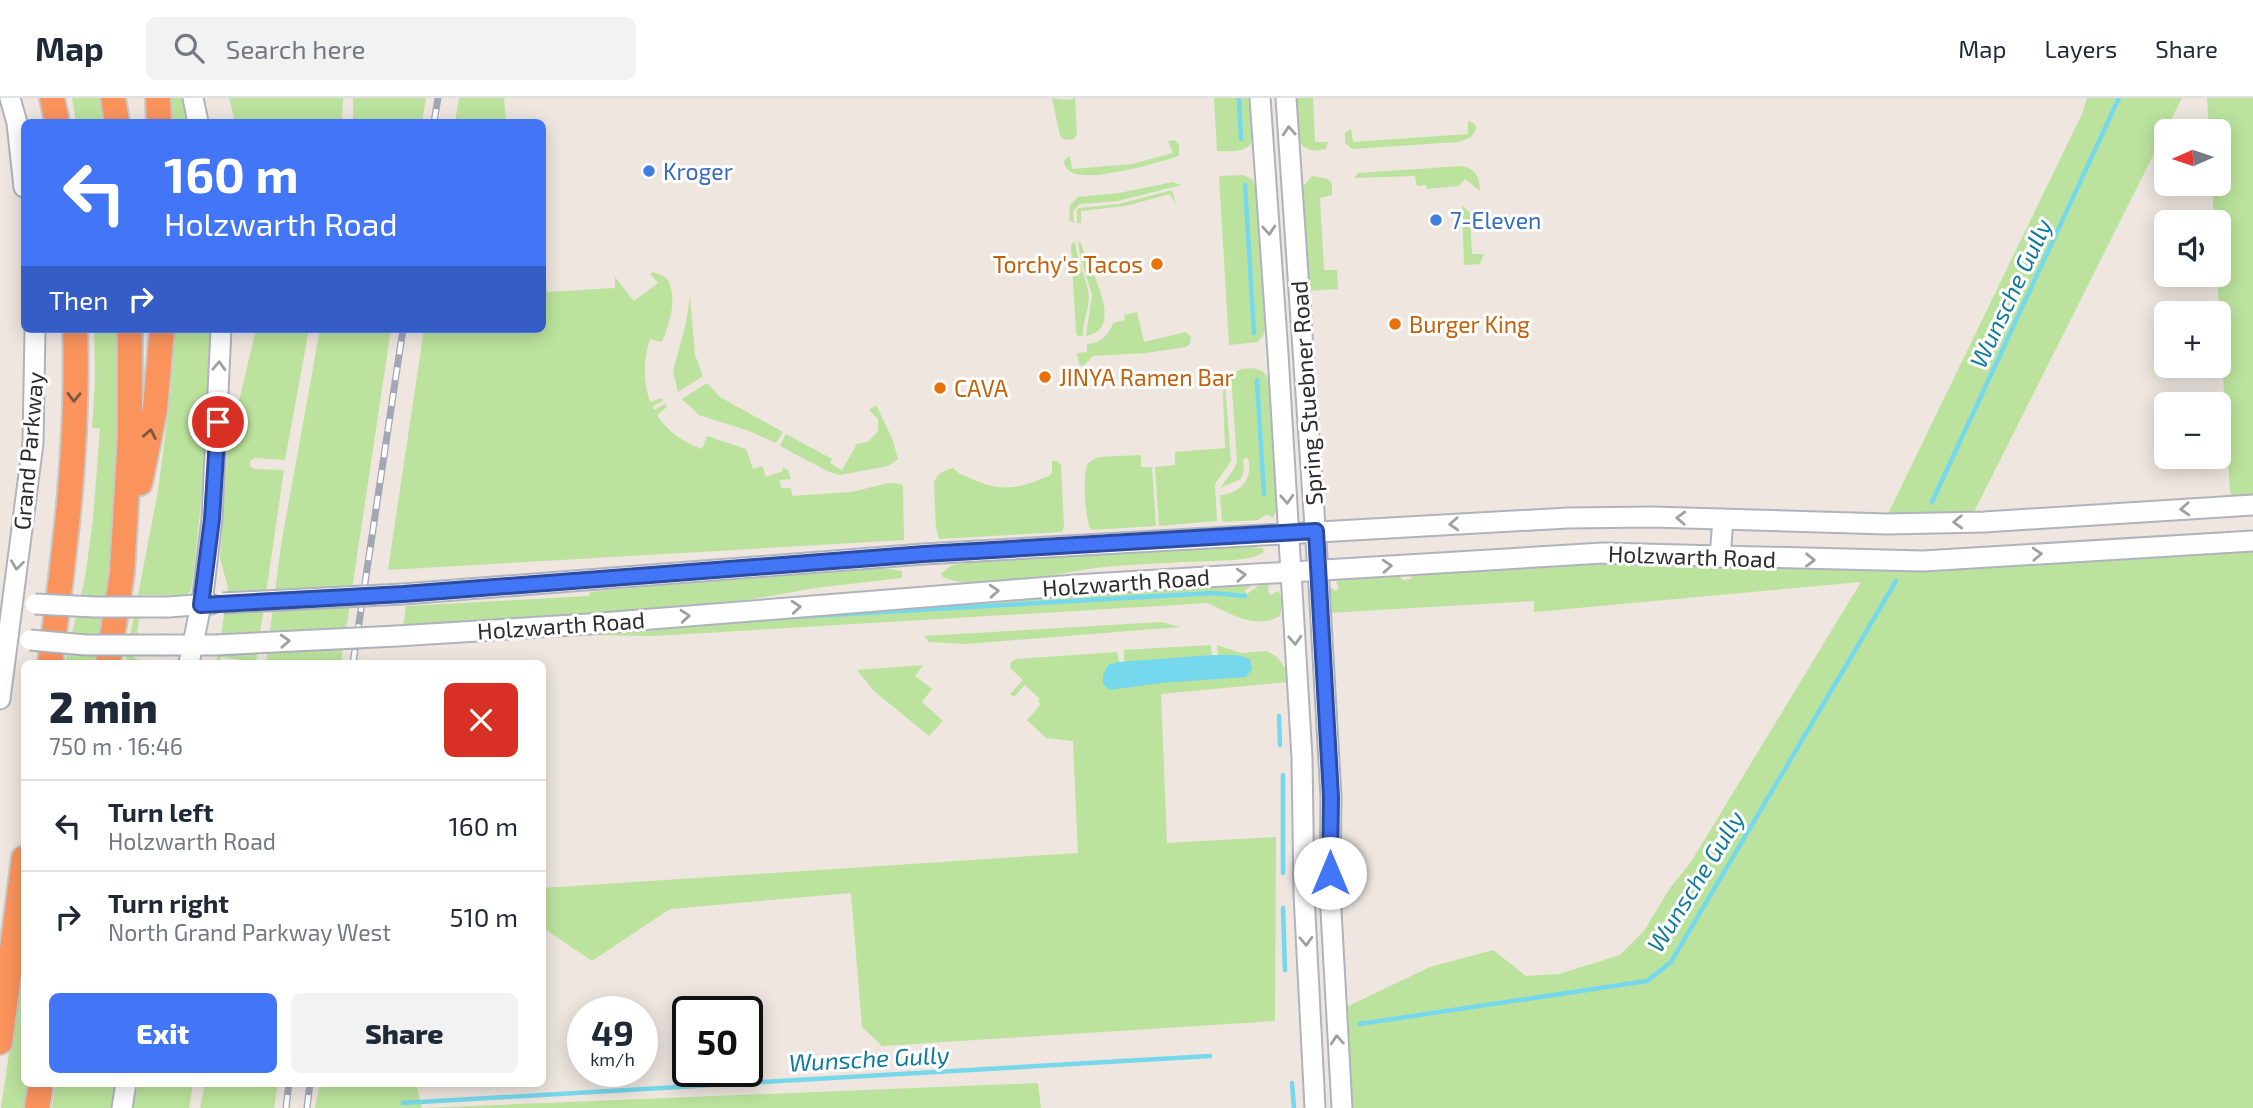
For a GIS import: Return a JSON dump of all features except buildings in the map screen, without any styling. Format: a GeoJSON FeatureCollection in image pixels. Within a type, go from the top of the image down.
{"type":"FeatureCollection","features":[{"type":"Feature","properties":{"kind":"highway"},"geometry":{"type":"LineString","coordinates":[[52,98],[56,119]]}},
{"type":"Feature","properties":{"kind":"highway"},"geometry":{"type":"LineString","coordinates":[[113,98],[116,119]]}},
{"type":"Feature","properties":{"kind":"highway"},"geometry":{"type":"LineString","coordinates":[[158,98],[159,119]]}},
{"type":"Feature","properties":{"kind":"highway"},"geometry":{"type":"LineString","coordinates":[[50,660],[71,497],[75,333]]}},
{"type":"Feature","properties":{"kind":"highway"},"geometry":{"type":"LineString","coordinates":[[122,573],[130,436],[130,333]]}},
{"type":"Feature","properties":{"kind":"highway"},"geometry":{"type":"LineString","coordinates":[[108,660],[122,573],[155,409],[162,333]]}},
{"type":"Feature","properties":{"kind":"highway"},"geometry":{"type":"LineString","coordinates":[[0,1042],[21,881]]}},
{"type":"Feature","properties":{"kind":"highway"},"geometry":{"type":"LineString","coordinates":[[37,1108],[40,1087]]}},
{"type":"Feature","properties":{"kind":"main road"},"geometry":{"type":"LineString","coordinates":[[10,98],[17,123],[21,160]]}},
{"type":"Feature","properties":{"kind":"main road"},"geometry":{"type":"LineString","coordinates":[[193,98],[197,119]]}},
{"type":"Feature","properties":{"kind":"main road","name":"Spring Stuebner Road"},"geometry":{"type":"LineString","coordinates":[[1260,98],[1304,798],[1304,894],[1315,1108]]}},
{"type":"Feature","properties":{"kind":"main road","name":"Spring Stuebner Road"},"geometry":{"type":"LineString","coordinates":[[1286,98],[1316,531],[1331,797],[1330,893],[1342,1108]]}},
{"type":"Feature","properties":{"kind":"main road","name":"Grand Parkway"},"geometry":{"type":"LineString","coordinates":[[0,699],[6,601],[33,443],[35,333]]}},
{"type":"Feature","properties":{"kind":"main road"},"geometry":{"type":"LineString","coordinates":[[190,654],[201,605],[214,494],[221,333]]}},
{"type":"Feature","properties":{"kind":"main road","name":"Holzwarth Road"},"geometry":{"type":"LineString","coordinates":[[6,601],[95,607],[168,607],[403,594],[924,554],[1568,518],[1888,524],[2253,505]]}},
{"type":"Feature","properties":{"kind":"main road"},"geometry":{"type":"LineString","coordinates":[[1720,557],[1723,519]]}},
{"type":"Feature","properties":{"kind":"main road","name":"Holzwarth Road"},"geometry":{"type":"LineString","coordinates":[[4,638],[86,645],[162,645],[190,654],[216,645],[589,624],[1062,586],[1602,553],[1923,561],[2253,541]]}},
{"type":"Feature","properties":{"kind":"main road"},"geometry":{"type":"LineString","coordinates":[[121,1108],[125,1087]]}},
{"type":"Feature","properties":{"kind":"green space"},"geometry":{"type":"Polygon","coordinates":[[[72,98],[101,98],[104,119],[76,119],[72,98]]]}},
{"type":"Feature","properties":{"kind":"green space"},"geometry":{"type":"Polygon","coordinates":[[[166,98],[185,98],[188,119],[168,119],[166,98]]]}},
{"type":"Feature","properties":{"kind":"green space"},"geometry":{"type":"Polygon","coordinates":[[[229,98],[343,98],[342,119],[234,119],[229,98]]]}},
{"type":"Feature","properties":{"kind":"green space"},"geometry":{"type":"Polygon","coordinates":[[[353,98],[426,98],[422,119],[353,119],[353,98]]]}},
{"type":"Feature","properties":{"kind":"green space"},"geometry":{"type":"Polygon","coordinates":[[[459,98],[504,98],[506,119],[456,119],[459,98]]]}},
{"type":"Feature","properties":{"kind":"green space"},"geometry":{"type":"Polygon","coordinates":[[[1052,98],[1075,98],[1077,134],[1074,139],[1064,140],[1060,136],[1052,98]]]}},
{"type":"Feature","properties":{"kind":"green space"},"geometry":{"type":"Polygon","coordinates":[[[1214,98],[1252,98],[1254,135],[1247,147],[1238,151],[1217,151],[1214,98]]]}},
{"type":"Feature","properties":{"kind":"green space"},"geometry":{"type":"Polygon","coordinates":[[[1294,98],[1313,98],[1315,142],[1328,142],[1326,149],[1314,150],[1301,143],[1297,136],[1294,98]]]}},
{"type":"Feature","properties":{"kind":"green space"},"geometry":{"type":"Polygon","coordinates":[[[2087,98],[2182,98],[2171,119],[2154,119],[2154,154],[1973,514],[1887,516],[2082,114],[2087,98]]]}},
{"type":"Feature","properties":{"kind":"green space"},"geometry":{"type":"Polygon","coordinates":[[[2207,98],[2253,98],[2253,496],[2234,498],[2230,492],[2229,469],[2231,469],[2231,392],[2224,392],[2223,378],[2231,378],[2231,301],[2219,301],[2218,287],[2231,287],[2231,210],[2213,210],[2213,196],[2231,196],[2231,119],[2208,119],[2207,98]]]}},
{"type":"Feature","properties":{"kind":"green space"},"geometry":{"type":"Polygon","coordinates":[[[1468,121],[1475,124],[1476,129],[1471,137],[1459,142],[1352,149],[1345,143],[1345,133],[1351,129],[1353,142],[1468,134],[1468,121]]]}},
{"type":"Feature","properties":{"kind":"green space"},"geometry":{"type":"Polygon","coordinates":[[[1175,140],[1179,145],[1179,155],[1176,157],[1122,171],[1080,175],[1071,172],[1064,163],[1070,156],[1072,169],[1132,164],[1173,153],[1168,141],[1175,140]]]}},
{"type":"Feature","properties":{"kind":"green space"},"geometry":{"type":"Polygon","coordinates":[[[1462,166],[1471,169],[1476,175],[1480,191],[1465,179],[1459,186],[1427,189],[1426,185],[1417,186],[1415,176],[1354,178],[1358,173],[1462,166]]]}},
{"type":"Feature","properties":{"kind":"green space"},"geometry":{"type":"Polygon","coordinates":[[[1244,175],[1253,180],[1258,193],[1266,325],[1258,342],[1229,345],[1219,176],[1244,175]]]}},
{"type":"Feature","properties":{"kind":"green space"},"geometry":{"type":"Polygon","coordinates":[[[1312,176],[1328,179],[1332,184],[1332,195],[1320,198],[1324,270],[1337,270],[1338,289],[1307,291],[1300,197],[1302,188],[1312,176]]]}},
{"type":"Feature","properties":{"kind":"green space"},"geometry":{"type":"Polygon","coordinates":[[[1173,182],[1181,185],[1118,201],[1080,204],[1073,211],[1074,223],[1069,220],[1070,205],[1078,197],[1119,193],[1173,182]]]}},
{"type":"Feature","properties":{"kind":"green space"},"geometry":{"type":"Polygon","coordinates":[[[1172,190],[1176,205],[1170,194],[1125,206],[1081,211],[1081,223],[1077,223],[1079,208],[1119,204],[1172,190]]]}},
{"type":"Feature","properties":{"kind":"green space"},"geometry":{"type":"Polygon","coordinates":[[[1462,205],[1471,214],[1475,210],[1481,216],[1470,218],[1472,254],[1484,254],[1480,264],[1464,265],[1462,205]]]}},
{"type":"Feature","properties":{"kind":"green space"},"geometry":{"type":"Polygon","coordinates":[[[1075,241],[1089,297],[1083,336],[1076,333],[1071,245],[1075,241]]]}},
{"type":"Feature","properties":{"kind":"green space"},"geometry":{"type":"Polygon","coordinates":[[[1078,241],[1102,295],[1104,309],[1104,321],[1098,331],[1086,336],[1092,295],[1078,241]]]}},
{"type":"Feature","properties":{"kind":"green space"},"geometry":{"type":"Polygon","coordinates":[[[653,272],[667,278],[672,294],[670,318],[662,342],[650,339],[645,362],[650,402],[662,398],[663,401],[653,406],[654,410],[665,404],[667,407],[657,415],[666,426],[682,440],[702,449],[707,436],[746,449],[753,469],[762,466],[766,477],[783,471],[782,467],[788,470],[791,479],[780,480],[781,488],[791,488],[792,496],[851,492],[889,483],[901,484],[904,540],[388,570],[423,333],[546,333],[546,279],[547,292],[615,288],[615,277],[634,301],[658,283],[650,274],[653,272]]]}},
{"type":"Feature","properties":{"kind":"green space"},"geometry":{"type":"Polygon","coordinates":[[[690,297],[695,355],[703,376],[678,392],[673,371],[690,297]]]}},
{"type":"Feature","properties":{"kind":"green space"},"geometry":{"type":"Polygon","coordinates":[[[1137,312],[1144,342],[1186,332],[1191,337],[1190,344],[1186,347],[1146,353],[1093,356],[1083,366],[1079,365],[1077,353],[1087,352],[1087,344],[1103,338],[1113,323],[1125,320],[1124,315],[1137,312]]]}},
{"type":"Feature","properties":{"kind":"green space"},"geometry":{"type":"Polygon","coordinates":[[[94,333],[123,333],[116,515],[95,660],[66,660],[85,578],[93,519],[100,429],[92,427],[94,333]]]}},
{"type":"Feature","properties":{"kind":"green space"},"geometry":{"type":"Polygon","coordinates":[[[174,333],[210,333],[206,452],[191,590],[186,595],[142,595],[134,658],[141,660],[126,660],[158,491],[171,391],[174,333]]]}},
{"type":"Feature","properties":{"kind":"green space"},"geometry":{"type":"Polygon","coordinates":[[[255,333],[308,333],[285,460],[255,458],[250,461],[250,466],[254,469],[284,470],[256,660],[221,657],[220,660],[216,660],[228,587],[220,559],[228,448],[255,333]]]}},
{"type":"Feature","properties":{"kind":"green space"},"geometry":{"type":"Polygon","coordinates":[[[319,333],[390,333],[341,660],[266,660],[281,545],[319,333]]]}},
{"type":"Feature","properties":{"kind":"green space"},"geometry":{"type":"Polygon","coordinates":[[[1241,369],[1260,370],[1268,378],[1270,385],[1276,511],[1273,518],[1267,514],[1258,520],[1226,522],[1222,521],[1220,495],[1234,492],[1244,484],[1249,472],[1248,458],[1243,459],[1241,479],[1220,488],[1237,461],[1231,375],[1241,369]]]}},
{"type":"Feature","properties":{"kind":"green space"},"geometry":{"type":"Polygon","coordinates":[[[707,383],[720,397],[783,432],[776,443],[699,415],[682,399],[707,383]]]}},
{"type":"Feature","properties":{"kind":"green space"},"geometry":{"type":"Polygon","coordinates":[[[1225,384],[1231,461],[1215,484],[1217,521],[1159,526],[1155,467],[1175,465],[1175,452],[1225,448],[1225,384]]]}},
{"type":"Feature","properties":{"kind":"green space"},"geometry":{"type":"Polygon","coordinates":[[[876,405],[892,438],[898,459],[888,466],[840,475],[780,446],[786,434],[832,459],[830,463],[842,470],[857,444],[869,441],[878,431],[878,419],[869,410],[876,405]]]}},
{"type":"Feature","properties":{"kind":"green space"},"geometry":{"type":"Polygon","coordinates":[[[1141,455],[1141,467],[1152,467],[1156,526],[1091,530],[1085,497],[1088,463],[1098,457],[1141,455]]]}},
{"type":"Feature","properties":{"kind":"green space"},"geometry":{"type":"Polygon","coordinates":[[[1052,461],[1061,465],[1062,532],[939,539],[934,483],[941,473],[953,468],[962,475],[983,483],[1011,487],[1029,484],[1049,476],[1052,473],[1052,461]]]}},
{"type":"Feature","properties":{"kind":"green space"},"geometry":{"type":"Polygon","coordinates":[[[1235,546],[1262,548],[1264,552],[1254,557],[1235,560],[1113,566],[997,583],[959,582],[941,574],[950,566],[972,561],[1235,546]]]}},
{"type":"Feature","properties":{"kind":"green space"},"geometry":{"type":"Polygon","coordinates":[[[2253,550],[2253,1108],[1348,1108],[1342,1009],[1430,967],[1493,950],[1526,976],[1559,974],[1620,955],[1644,931],[1670,888],[1691,862],[1861,582],[1534,612],[1534,601],[1327,613],[1327,595],[1330,587],[1336,591],[1339,588],[1336,582],[1343,578],[1397,574],[1403,580],[1410,579],[1416,572],[1637,563],[1916,569],[2253,550]]]}},
{"type":"Feature","properties":{"kind":"green space"},"geometry":{"type":"Polygon","coordinates":[[[883,568],[902,571],[902,578],[815,588],[736,602],[403,627],[406,606],[589,596],[590,592],[626,588],[883,568]]]}},
{"type":"Feature","properties":{"kind":"green space"},"geometry":{"type":"Polygon","coordinates":[[[1254,583],[1245,591],[1247,594],[1262,583],[1269,585],[1268,592],[1271,595],[1278,591],[1283,601],[1280,616],[1271,620],[1252,621],[1234,616],[1208,603],[655,636],[582,635],[1097,593],[1254,583]]]}},
{"type":"Feature","properties":{"kind":"green space"},"geometry":{"type":"Polygon","coordinates":[[[1162,622],[1180,627],[966,644],[929,642],[924,636],[1162,622]]]}},
{"type":"Feature","properties":{"kind":"green space"},"geometry":{"type":"Polygon","coordinates":[[[1211,645],[1212,658],[1218,657],[1217,645],[1241,653],[1267,651],[1277,657],[1288,672],[1289,682],[1161,694],[1167,843],[1276,837],[1275,1021],[882,1046],[862,1027],[851,893],[670,909],[592,961],[546,930],[546,888],[1078,853],[1073,741],[1046,738],[1027,720],[1041,704],[1038,701],[1040,699],[1025,685],[1014,697],[1010,694],[1023,680],[1010,668],[1011,662],[1016,659],[1117,652],[1120,664],[1124,663],[1124,650],[1211,645]]]}},
{"type":"Feature","properties":{"kind":"green space"},"geometry":{"type":"Polygon","coordinates":[[[923,665],[915,676],[932,689],[922,702],[943,721],[929,736],[874,691],[857,670],[923,665]]]}},
{"type":"Feature","properties":{"kind":"green space"},"geometry":{"type":"Polygon","coordinates":[[[21,971],[21,1087],[30,1087],[27,1108],[1,1108],[21,971]]]}},
{"type":"Feature","properties":{"kind":"green space"},"geometry":{"type":"Polygon","coordinates":[[[1038,1083],[1041,1108],[422,1108],[1038,1083]]]}},
{"type":"Feature","properties":{"kind":"green space"},"geometry":{"type":"Polygon","coordinates":[[[55,1087],[116,1087],[112,1108],[52,1108],[55,1087]]]}},
{"type":"Feature","properties":{"kind":"green space"},"geometry":{"type":"Polygon","coordinates":[[[137,1087],[192,1087],[189,1108],[133,1108],[137,1087]]]}},
{"type":"Feature","properties":{"kind":"green space"},"geometry":{"type":"Polygon","coordinates":[[[204,1087],[277,1087],[274,1108],[200,1108],[204,1087]]]}},
{"type":"Feature","properties":{"kind":"green space"},"geometry":{"type":"Polygon","coordinates":[[[319,1087],[417,1087],[422,1108],[315,1108],[319,1087]]]}},
{"type":"Feature","properties":{"kind":"water"},"geometry":{"type":"Polygon","coordinates":[[[1238,655],[1250,659],[1252,669],[1246,677],[1161,683],[1110,690],[1103,685],[1103,675],[1108,665],[1118,662],[1238,655]]]}},
{"type":"Feature","properties":{"kind":"waterway"},"geometry":{"type":"LineString","coordinates":[[1239,98],[1241,139]]}},
{"type":"Feature","properties":{"kind":"waterway","name":"Wunsche Gully"},"geometry":{"type":"LineString","coordinates":[[1932,502],[2119,98]]}},
{"type":"Feature","properties":{"kind":"waterway"},"geometry":{"type":"LineString","coordinates":[[1245,185],[1254,333]]}},
{"type":"Feature","properties":{"kind":"waterway"},"geometry":{"type":"LineString","coordinates":[[1257,380],[1264,494]]}},
{"type":"Feature","properties":{"kind":"waterway","name":"Wunsche Gully"},"geometry":{"type":"LineString","coordinates":[[1359,1024],[1647,981],[1671,962],[1896,581]]}},
{"type":"Feature","properties":{"kind":"waterway"},"geometry":{"type":"LineString","coordinates":[[794,617],[1212,593],[1245,596]]}},
{"type":"Feature","properties":{"kind":"waterway"},"geometry":{"type":"LineString","coordinates":[[1279,716],[1280,745]]}},
{"type":"Feature","properties":{"kind":"waterway"},"geometry":{"type":"LineString","coordinates":[[1283,775],[1283,873]]}},
{"type":"Feature","properties":{"kind":"waterway"},"geometry":{"type":"LineString","coordinates":[[1283,908],[1285,970]]}},
{"type":"Feature","properties":{"kind":"waterway","name":"Wunsche Gully"},"geometry":{"type":"LineString","coordinates":[[403,1103],[1210,1056]]}},
{"type":"Feature","properties":{"kind":"waterway"},"geometry":{"type":"LineString","coordinates":[[1292,1083],[1294,1108]]}},
{"type":"Feature","properties":{"kind":"railway"},"geometry":{"type":"LineString","coordinates":[[434,119],[438,98]]}},
{"type":"Feature","properties":{"kind":"railway"},"geometry":{"type":"LineString","coordinates":[[353,660],[402,333]]}},
{"type":"Feature","properties":{"kind":"railway"},"geometry":{"type":"LineString","coordinates":[[286,1108],[289,1087]]}},
{"type":"Feature","properties":{"kind":"railway"},"geometry":{"type":"LineString","coordinates":[[307,1108],[310,1087]]}},
{"type":"Feature","properties":{"kind":"place","name":"Kroger"},"geometry":{"type":"Point","coordinates":[649,171]}},
{"type":"Feature","properties":{"kind":"place","name":"7-Eleven"},"geometry":{"type":"Point","coordinates":[1436,220]}},
{"type":"Feature","properties":{"kind":"place","name":"Torchy's Tacos"},"geometry":{"type":"Point","coordinates":[1157,264]}},
{"type":"Feature","properties":{"kind":"place","name":"Burger King"},"geometry":{"type":"Point","coordinates":[1395,324]}},
{"type":"Feature","properties":{"kind":"place","name":"JINYA Ramen Bar"},"geometry":{"type":"Point","coordinates":[1045,377]}},
{"type":"Feature","properties":{"kind":"place","name":"CAVA"},"geometry":{"type":"Point","coordinates":[940,388]}},
{"type":"Feature","properties":{"kind":"route"},"geometry":{"type":"LineString","coordinates":[[218,422],[212,519],[201,605],[403,594],[924,554],[1316,531],[1331,797],[1330,873]]}}]}
